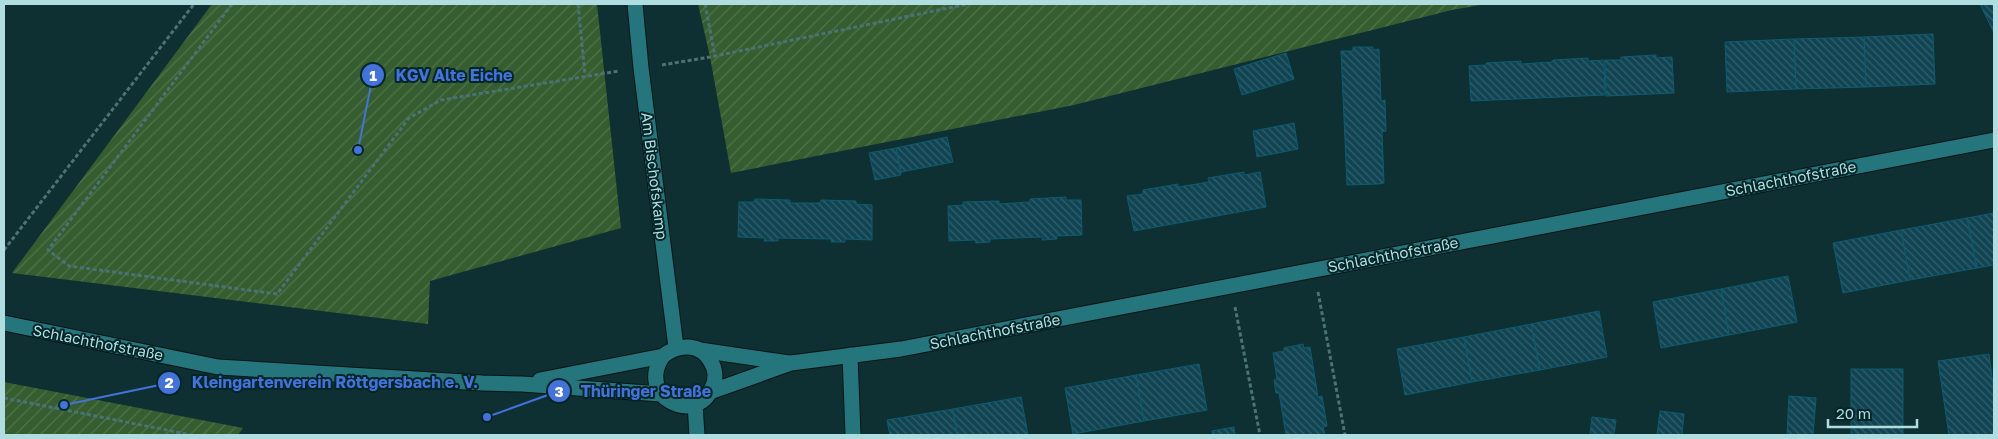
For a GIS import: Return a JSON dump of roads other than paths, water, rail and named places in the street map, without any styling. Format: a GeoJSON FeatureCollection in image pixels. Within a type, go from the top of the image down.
{"type":"FeatureCollection","features":[{"type":"Feature","properties":{"kind":"street","name":"Am Bischofskamp"},"geometry":{"type":"LineString","coordinates":[[634,4],[676,347]]}},
{"type":"Feature","properties":{"kind":"street","name":"Schlachthofstraße"},"geometry":{"type":"LineString","coordinates":[[710,392],[791,363],[902,349],[1994,140]]}},
{"type":"Feature","properties":{"kind":"street","name":"Schlachthofstraße"},"geometry":{"type":"LineString","coordinates":[[4,323],[218,367],[522,384],[661,394]]}},
{"type":"Feature","properties":{"kind":"street"},"geometry":{"type":"LineString","coordinates":[[691,346],[700,350],[708,356],[713,365],[715,374],[714,384],[704,400],[686,406],[676,405],[661,394],[656,385],[655,374],[657,364],[663,356],[676,347],[691,346]]}},
{"type":"Feature","properties":{"kind":"street","name":"Schlachthofstraße"},"geometry":{"type":"LineString","coordinates":[[700,350],[791,363]]}},
{"type":"Feature","properties":{"kind":"street"},"geometry":{"type":"LineString","coordinates":[[850,355],[853,435]]}},
{"type":"Feature","properties":{"kind":"street","name":"Schlachthofstraße"},"geometry":{"type":"LineString","coordinates":[[522,384],[663,356]]}},
{"type":"Feature","properties":{"kind":"street"},"geometry":{"type":"LineString","coordinates":[[695,404],[697,435]]}},
{"type":"Feature","properties":{"kind":"place","name":"KGV Alte Eiche"},"geometry":{"type":"Point","coordinates":[358,150]}},
{"type":"Feature","properties":{"kind":"place","name":"Kleingartenverein Röttgersbach e. V."},"geometry":{"type":"Point","coordinates":[64,405]}},
{"type":"Feature","properties":{"kind":"place","name":"Thüringer Straße"},"geometry":{"type":"Point","coordinates":[487,417]}}]}
